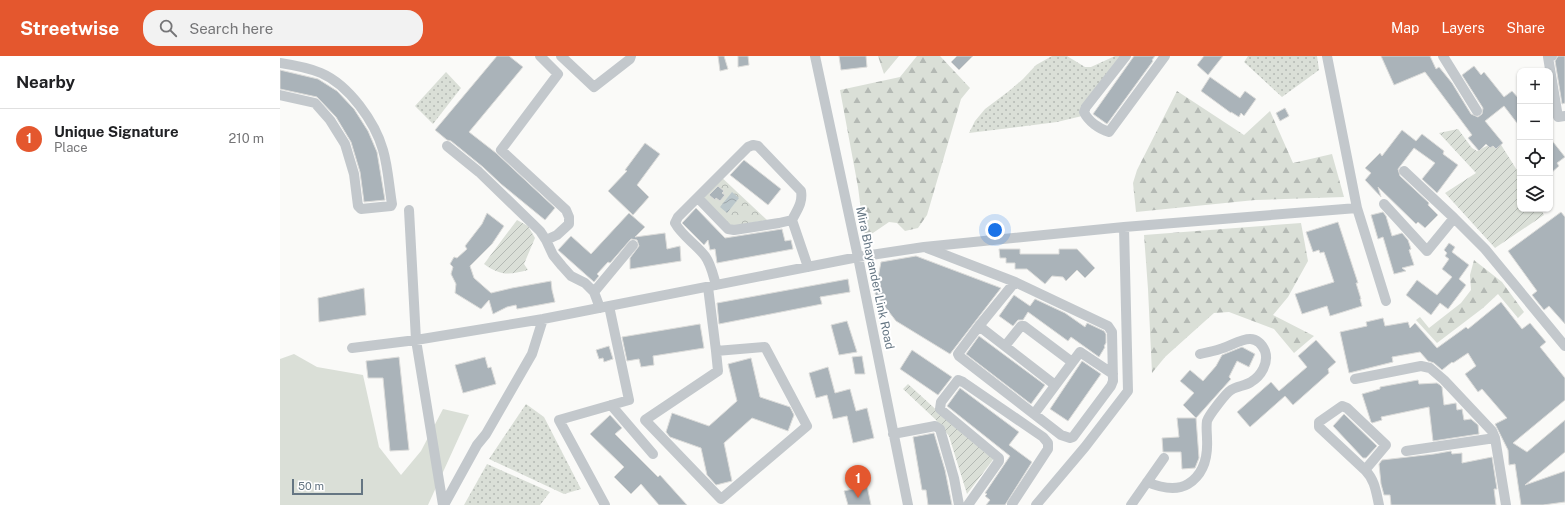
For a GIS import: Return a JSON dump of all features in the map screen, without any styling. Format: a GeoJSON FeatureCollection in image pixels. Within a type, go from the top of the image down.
{"type":"FeatureCollection","features":[{"type":"Feature","properties":{"kind":"street"},"geometry":{"type":"LineString","coordinates":[[540,56],[558,74],[501,150],[566,210],[569,217],[569,224],[557,235],[546,240]]}},
{"type":"Feature","properties":{"kind":"street"},"geometry":{"type":"LineString","coordinates":[[561,56],[594,87],[630,59],[631,56]]}},
{"type":"Feature","properties":{"kind":"street","name":"Mira Bhayander Link Road"},"geometry":{"type":"LineString","coordinates":[[815,56],[858,257],[908,505]]}},
{"type":"Feature","properties":{"kind":"street"},"geometry":{"type":"LineString","coordinates":[[1126,56],[1086,107],[1084,112],[1086,117],[1103,130],[1109,132],[1165,56]]}},
{"type":"Feature","properties":{"kind":"street"},"geometry":{"type":"LineString","coordinates":[[1327,56],[1357,208],[1386,301]]}},
{"type":"Feature","properties":{"kind":"street"},"geometry":{"type":"LineString","coordinates":[[1443,56],[1478,111]]}},
{"type":"Feature","properties":{"kind":"street"},"geometry":{"type":"LineString","coordinates":[[1552,56],[1548,57],[1558,118],[1565,116]]}},
{"type":"Feature","properties":{"kind":"street"},"geometry":{"type":"LineString","coordinates":[[280,63],[321,73],[336,81],[355,100],[373,127],[383,150],[392,204],[391,206],[361,209],[358,206],[354,174],[345,144],[330,120],[315,103],[280,95]]}},
{"type":"Feature","properties":{"kind":"street"},"geometry":{"type":"LineString","coordinates":[[716,351],[765,347],[807,426],[721,499],[645,420],[718,371],[716,351],[712,286],[709,264],[704,255],[679,230],[675,223],[678,217],[748,147],[753,145],[758,146],[801,192],[802,198],[792,220],[808,267]]}},
{"type":"Feature","properties":{"kind":"street"},"geometry":{"type":"LineString","coordinates":[[447,146],[479,172],[540,231],[553,255],[562,266],[571,276],[586,283],[604,307],[629,400],[559,420],[606,505]]}},
{"type":"Feature","properties":{"kind":"street"},"geometry":{"type":"LineString","coordinates":[[1404,171],[1485,249],[1565,346]]}},
{"type":"Feature","properties":{"kind":"street"},"geometry":{"type":"LineString","coordinates":[[698,198],[728,229],[746,229],[792,220]]}},
{"type":"Feature","properties":{"kind":"street"},"geometry":{"type":"LineString","coordinates":[[1384,204],[1427,251],[1454,218]]}},
{"type":"Feature","properties":{"kind":"street"},"geometry":{"type":"LineString","coordinates":[[352,348],[416,340],[543,319],[858,257],[924,247],[1124,227],[1357,208]]}},
{"type":"Feature","properties":{"kind":"street"},"geometry":{"type":"LineString","coordinates":[[408,210],[416,340],[444,505]]}},
{"type":"Feature","properties":{"kind":"street"},"geometry":{"type":"LineString","coordinates":[[1036,505],[1085,447],[1128,391],[1124,227]]}},
{"type":"Feature","properties":{"kind":"street"},"geometry":{"type":"LineString","coordinates":[[594,292],[633,245]]}},
{"type":"Feature","properties":{"kind":"street"},"geometry":{"type":"LineString","coordinates":[[924,247],[1015,282],[1108,326],[1112,332],[1113,381],[1111,386],[1073,437],[1070,438],[1061,435],[958,355],[979,326],[1015,282]]}},
{"type":"Feature","properties":{"kind":"street"},"geometry":{"type":"LineString","coordinates":[[444,505],[477,445],[486,434],[532,354],[543,319]]}},
{"type":"Feature","properties":{"kind":"street"},"geometry":{"type":"LineString","coordinates":[[979,326],[1055,385]]}},
{"type":"Feature","properties":{"kind":"street"},"geometry":{"type":"LineString","coordinates":[[1005,346],[1021,326],[1024,326],[1072,362]]}},
{"type":"Feature","properties":{"kind":"street"},"geometry":{"type":"LineString","coordinates":[[1146,482],[1175,488],[1186,485],[1196,477],[1204,465],[1208,453],[1206,428],[1208,420],[1230,390],[1252,382],[1260,374],[1266,364],[1266,354],[1258,342],[1251,339],[1240,340],[1224,348],[1200,354]]}},
{"type":"Feature","properties":{"kind":"street"},"geometry":{"type":"LineString","coordinates":[[1034,414],[1080,352],[1113,374]]}},
{"type":"Feature","properties":{"kind":"street"},"geometry":{"type":"LineString","coordinates":[[1355,379],[1421,366],[1426,366],[1435,372],[1488,427],[1495,438],[1506,505]]}},
{"type":"Feature","properties":{"kind":"street"},"geometry":{"type":"LineString","coordinates":[[968,505],[999,461],[999,458],[940,409],[941,402],[958,380],[1043,437],[1048,443],[1048,449],[1012,504]]}},
{"type":"Feature","properties":{"kind":"street"},"geometry":{"type":"LineString","coordinates":[[611,405],[653,454]]}},
{"type":"Feature","properties":{"kind":"street"},"geometry":{"type":"LineString","coordinates":[[1365,470],[1386,446],[1348,408],[1342,406],[1319,422],[1319,426],[1370,475],[1374,482],[1379,505]]}},
{"type":"Feature","properties":{"kind":"street"},"geometry":{"type":"LineString","coordinates":[[894,434],[935,426],[940,429],[960,505]]}},
{"type":"Feature","properties":{"kind":"street"},"geometry":{"type":"LineString","coordinates":[[1406,451],[1495,438]]}},
{"type":"Feature","properties":{"kind":"street"},"geometry":{"type":"LineString","coordinates":[[1131,505],[1164,458]]}},
{"type":"Feature","properties":{"kind":"green space"},"geometry":{"type":"Polygon","coordinates":[[[878,56],[899,56],[884,74],[878,56]]]}},
{"type":"Feature","properties":{"kind":"green space"},"geometry":{"type":"Polygon","coordinates":[[[917,56],[940,56],[970,88],[961,99],[927,215],[918,228],[905,231],[897,223],[889,222],[870,235],[864,234],[858,187],[840,90],[900,77],[917,56]]]}},
{"type":"Feature","properties":{"kind":"green space"},"geometry":{"type":"Polygon","coordinates":[[[1052,56],[1067,56],[1085,67],[1091,67],[1115,56],[1123,56],[1082,116],[1057,122],[969,133],[975,121],[985,109],[1023,79],[1036,65],[1052,56]]]}},
{"type":"Feature","properties":{"kind":"green space"},"geometry":{"type":"Polygon","coordinates":[[[1248,56],[1317,56],[1319,70],[1282,97],[1244,62],[1248,56]]]}},
{"type":"Feature","properties":{"kind":"green space"},"geometry":{"type":"Polygon","coordinates":[[[446,72],[461,88],[433,124],[415,106],[446,72]]]}},
{"type":"Feature","properties":{"kind":"green space"},"geometry":{"type":"Polygon","coordinates":[[[1177,91],[1244,135],[1270,111],[1293,163],[1332,154],[1344,197],[1255,200],[1136,212],[1133,183],[1137,170],[1177,91]]]}},
{"type":"Feature","properties":{"kind":"green space"},"geometry":{"type":"Polygon","coordinates":[[[1458,129],[1472,148],[1477,151],[1498,140],[1517,170],[1517,212],[1542,212],[1544,215],[1495,248],[1445,193],[1476,173],[1439,133],[1458,129]]]}},
{"type":"Feature","properties":{"kind":"green space"},"geometry":{"type":"Polygon","coordinates":[[[718,174],[767,220],[728,227],[694,197],[718,174]]]}},
{"type":"Feature","properties":{"kind":"green space"},"geometry":{"type":"Polygon","coordinates":[[[517,220],[528,226],[535,238],[524,264],[528,270],[515,273],[495,271],[484,264],[517,220]]]}},
{"type":"Feature","properties":{"kind":"green space"},"geometry":{"type":"Polygon","coordinates":[[[1301,223],[1308,261],[1288,297],[1273,315],[1314,336],[1294,353],[1274,329],[1229,312],[1214,313],[1165,357],[1152,373],[1144,235],[1301,223]]]}},
{"type":"Feature","properties":{"kind":"green space"},"geometry":{"type":"Polygon","coordinates":[[[1474,260],[1502,282],[1524,312],[1518,318],[1498,294],[1483,308],[1437,343],[1416,320],[1420,317],[1429,328],[1461,303],[1471,290],[1470,275],[1474,260]]]}},
{"type":"Feature","properties":{"kind":"green space"},"geometry":{"type":"Polygon","coordinates":[[[294,354],[317,367],[363,375],[379,447],[401,475],[421,451],[443,409],[469,415],[428,505],[280,505],[280,359],[294,354]]]}},
{"type":"Feature","properties":{"kind":"green space"},"geometry":{"type":"Polygon","coordinates":[[[908,384],[954,426],[995,457],[967,494],[949,436],[935,419],[903,389],[908,384]]]}},
{"type":"Feature","properties":{"kind":"green space"},"geometry":{"type":"Polygon","coordinates":[[[526,404],[544,417],[581,489],[564,494],[489,459],[526,404]]]}},
{"type":"Feature","properties":{"kind":"green space"},"geometry":{"type":"Polygon","coordinates":[[[487,464],[550,492],[540,505],[464,505],[487,464]]]}},
{"type":"Feature","properties":{"kind":"water"},"geometry":{"type":"Polygon","coordinates":[[[732,192],[739,198],[727,213],[720,207],[732,192]]]}},
{"type":"Feature","properties":{"kind":"building"},"geometry":{"type":"Polygon","coordinates":[[[497,56],[509,56],[523,67],[469,132],[496,153],[555,208],[545,220],[501,184],[483,167],[435,130],[497,56]]]}},
{"type":"Feature","properties":{"kind":"building"},"geometry":{"type":"Polygon","coordinates":[[[718,56],[724,56],[728,69],[720,71],[718,56]]]}},
{"type":"Feature","properties":{"kind":"building"},"geometry":{"type":"Polygon","coordinates":[[[738,56],[748,56],[749,65],[738,67],[738,56]]]}},
{"type":"Feature","properties":{"kind":"building"},"geometry":{"type":"Polygon","coordinates":[[[839,56],[866,56],[867,67],[841,70],[839,56]]]}},
{"type":"Feature","properties":{"kind":"building"},"geometry":{"type":"Polygon","coordinates":[[[957,56],[973,56],[959,70],[951,62],[957,56]]]}},
{"type":"Feature","properties":{"kind":"building"},"geometry":{"type":"Polygon","coordinates":[[[1134,56],[1155,56],[1152,60],[1153,61],[1107,124],[1093,114],[1134,56]]]}},
{"type":"Feature","properties":{"kind":"building"},"geometry":{"type":"Polygon","coordinates":[[[1204,56],[1223,56],[1208,75],[1197,65],[1204,56]]]}},
{"type":"Feature","properties":{"kind":"building"},"geometry":{"type":"Polygon","coordinates":[[[1381,56],[1430,56],[1436,69],[1439,67],[1452,83],[1471,114],[1478,117],[1482,114],[1483,108],[1462,75],[1474,66],[1481,75],[1484,72],[1504,97],[1512,91],[1517,97],[1517,123],[1504,106],[1485,121],[1503,143],[1496,149],[1493,146],[1490,148],[1486,144],[1479,151],[1468,138],[1472,135],[1425,72],[1394,85],[1381,56]]]}},
{"type":"Feature","properties":{"kind":"building"},"geometry":{"type":"Polygon","coordinates":[[[1558,56],[1565,56],[1565,103],[1562,104],[1555,61],[1558,56]]]}},
{"type":"Feature","properties":{"kind":"building"},"geometry":{"type":"Polygon","coordinates":[[[280,70],[318,79],[337,91],[354,109],[368,131],[377,152],[385,200],[364,202],[360,172],[351,142],[336,117],[317,97],[280,89],[280,70]]]}},
{"type":"Feature","properties":{"kind":"building"},"geometry":{"type":"Polygon","coordinates":[[[1210,77],[1240,98],[1245,91],[1256,99],[1244,116],[1241,113],[1239,117],[1231,113],[1201,91],[1210,77]]]}},
{"type":"Feature","properties":{"kind":"building"},"geometry":{"type":"Polygon","coordinates":[[[1285,108],[1289,116],[1280,121],[1276,113],[1285,108]]]}},
{"type":"Feature","properties":{"kind":"building"},"geometry":{"type":"Polygon","coordinates":[[[1402,130],[1416,141],[1422,134],[1444,151],[1443,154],[1458,165],[1437,193],[1422,179],[1435,163],[1414,148],[1398,169],[1400,176],[1429,203],[1428,205],[1438,215],[1425,228],[1418,222],[1416,224],[1378,187],[1381,197],[1365,180],[1371,173],[1365,168],[1380,153],[1382,156],[1402,130]]]}},
{"type":"Feature","properties":{"kind":"building"},"geometry":{"type":"Polygon","coordinates":[[[1553,142],[1565,157],[1557,163],[1559,166],[1553,171],[1553,142]]]}},
{"type":"Feature","properties":{"kind":"building"},"geometry":{"type":"Polygon","coordinates":[[[645,143],[660,154],[637,185],[649,197],[633,215],[608,191],[627,171],[625,170],[645,143]]]}},
{"type":"Feature","properties":{"kind":"building"},"geometry":{"type":"Polygon","coordinates":[[[744,160],[781,189],[768,205],[730,175],[744,160]]]}},
{"type":"Feature","properties":{"kind":"building"},"geometry":{"type":"Polygon","coordinates":[[[718,186],[724,191],[722,193],[725,195],[720,201],[716,198],[715,200],[709,195],[718,186]]]}},
{"type":"Feature","properties":{"kind":"building"},"geometry":{"type":"Polygon","coordinates":[[[696,208],[725,238],[782,229],[785,241],[791,240],[793,249],[717,263],[715,249],[710,250],[708,240],[704,245],[682,223],[696,208]]]}},
{"type":"Feature","properties":{"kind":"building"},"geometry":{"type":"Polygon","coordinates":[[[1383,212],[1386,216],[1392,236],[1402,233],[1408,240],[1411,249],[1409,250],[1414,265],[1402,268],[1406,271],[1394,274],[1383,237],[1378,239],[1371,215],[1383,212]]]}},
{"type":"Feature","properties":{"kind":"building"},"geometry":{"type":"Polygon","coordinates":[[[1561,212],[1565,217],[1565,324],[1549,306],[1544,310],[1532,295],[1537,291],[1508,251],[1561,212]]]}},
{"type":"Feature","properties":{"kind":"building"},"geometry":{"type":"Polygon","coordinates":[[[487,213],[504,226],[492,244],[470,266],[474,278],[491,293],[551,281],[555,302],[517,309],[516,305],[507,307],[493,314],[489,300],[481,309],[455,293],[456,284],[451,274],[453,267],[450,264],[454,257],[457,258],[467,249],[465,246],[482,224],[487,213]]]}},
{"type":"Feature","properties":{"kind":"building"},"geometry":{"type":"Polygon","coordinates":[[[629,213],[645,227],[635,237],[665,233],[667,249],[680,246],[681,261],[630,269],[630,258],[639,246],[637,240],[631,239],[610,263],[608,262],[597,274],[599,276],[594,282],[558,250],[571,236],[591,254],[629,213]]]}},
{"type":"Feature","properties":{"kind":"building"},"geometry":{"type":"Polygon","coordinates":[[[1338,222],[1358,283],[1356,283],[1362,306],[1330,316],[1327,306],[1302,314],[1295,294],[1334,282],[1324,252],[1320,253],[1319,250],[1313,252],[1306,232],[1338,222]]]}},
{"type":"Feature","properties":{"kind":"building"},"geometry":{"type":"Polygon","coordinates":[[[1449,243],[1455,247],[1452,252],[1469,265],[1459,279],[1466,285],[1448,309],[1440,303],[1431,315],[1406,295],[1417,280],[1437,295],[1452,277],[1442,269],[1449,259],[1445,256],[1447,253],[1444,250],[1449,243]]]}},
{"type":"Feature","properties":{"kind":"building"},"geometry":{"type":"Polygon","coordinates":[[[999,249],[1020,249],[1020,254],[1059,254],[1059,249],[1077,249],[1095,268],[1085,278],[1077,270],[1066,281],[1063,277],[1052,276],[1045,284],[1027,269],[1015,269],[1015,263],[1006,263],[1006,258],[1000,258],[999,249]]]}},
{"type":"Feature","properties":{"kind":"building"},"geometry":{"type":"Polygon","coordinates":[[[916,256],[1001,288],[950,354],[896,321],[875,294],[881,262],[916,256]]]}},
{"type":"Feature","properties":{"kind":"building"},"geometry":{"type":"Polygon","coordinates":[[[848,279],[850,292],[820,297],[822,304],[719,324],[717,303],[848,279]]]}},
{"type":"Feature","properties":{"kind":"building"},"geometry":{"type":"Polygon","coordinates":[[[364,288],[366,315],[319,322],[318,298],[364,288]]]}},
{"type":"Feature","properties":{"kind":"building"},"geometry":{"type":"Polygon","coordinates":[[[1014,295],[1030,306],[1035,299],[1065,313],[1085,327],[1087,323],[1104,331],[1106,334],[1106,343],[1099,357],[1071,337],[1068,341],[1028,312],[1023,320],[1018,320],[1013,326],[999,316],[1014,295]]]}},
{"type":"Feature","properties":{"kind":"building"},"geometry":{"type":"Polygon","coordinates":[[[1501,302],[1522,329],[1530,323],[1546,342],[1540,347],[1565,378],[1565,400],[1513,443],[1527,452],[1565,420],[1565,452],[1525,485],[1565,471],[1565,502],[1543,505],[1521,505],[1515,464],[1509,465],[1508,450],[1495,424],[1507,418],[1482,389],[1478,392],[1465,374],[1476,366],[1468,353],[1453,363],[1452,362],[1442,370],[1434,363],[1428,361],[1420,352],[1392,357],[1393,362],[1349,373],[1340,332],[1367,326],[1366,322],[1383,318],[1385,326],[1408,322],[1410,328],[1415,323],[1437,348],[1466,327],[1468,329],[1501,302]]]}},
{"type":"Feature","properties":{"kind":"building"},"geometry":{"type":"Polygon","coordinates":[[[847,321],[857,352],[839,355],[831,325],[847,321]]]}},
{"type":"Feature","properties":{"kind":"building"},"geometry":{"type":"Polygon","coordinates":[[[700,324],[704,348],[653,356],[654,365],[641,367],[639,359],[627,361],[622,337],[700,324]]]}},
{"type":"Feature","properties":{"kind":"building"},"geometry":{"type":"Polygon","coordinates":[[[979,336],[1045,385],[1031,404],[966,354],[979,336]]]}},
{"type":"Feature","properties":{"kind":"building"},"geometry":{"type":"Polygon","coordinates":[[[1316,340],[1336,362],[1328,369],[1329,373],[1293,405],[1285,396],[1250,427],[1237,412],[1271,382],[1279,391],[1307,367],[1298,356],[1316,340]]]}},
{"type":"Feature","properties":{"kind":"building"},"geometry":{"type":"Polygon","coordinates":[[[609,346],[613,359],[604,362],[603,358],[599,359],[596,350],[609,346]]]}},
{"type":"Feature","properties":{"kind":"building"},"geometry":{"type":"Polygon","coordinates":[[[1242,347],[1255,354],[1249,367],[1237,361],[1229,377],[1231,379],[1196,418],[1183,405],[1194,393],[1180,381],[1190,370],[1203,381],[1216,366],[1222,355],[1242,347]]]}},
{"type":"Feature","properties":{"kind":"building"},"geometry":{"type":"Polygon","coordinates":[[[912,350],[952,377],[938,395],[900,369],[912,350]]]}},
{"type":"Feature","properties":{"kind":"building"},"geometry":{"type":"Polygon","coordinates":[[[862,356],[865,374],[855,374],[852,357],[862,356]]]}},
{"type":"Feature","properties":{"kind":"building"},"geometry":{"type":"Polygon","coordinates":[[[399,357],[409,450],[390,451],[383,378],[368,378],[366,361],[399,357]]]}},
{"type":"Feature","properties":{"kind":"building"},"geometry":{"type":"Polygon","coordinates":[[[485,357],[488,368],[491,367],[496,384],[463,393],[455,365],[485,357]]]}},
{"type":"Feature","properties":{"kind":"building"},"geometry":{"type":"Polygon","coordinates":[[[751,358],[760,397],[790,407],[794,415],[788,431],[752,418],[724,443],[732,481],[716,485],[707,475],[701,448],[670,437],[666,432],[672,413],[709,426],[737,401],[728,364],[751,358]]]}},
{"type":"Feature","properties":{"kind":"building"},"geometry":{"type":"Polygon","coordinates":[[[1082,361],[1101,374],[1068,421],[1050,409],[1082,361]]]}},
{"type":"Feature","properties":{"kind":"building"},"geometry":{"type":"Polygon","coordinates":[[[828,367],[835,393],[850,389],[856,411],[867,408],[874,438],[853,443],[847,416],[833,419],[827,395],[816,398],[809,373],[828,367]]]}},
{"type":"Feature","properties":{"kind":"building"},"geometry":{"type":"Polygon","coordinates":[[[1418,380],[1419,384],[1437,383],[1440,385],[1442,387],[1444,405],[1456,403],[1457,410],[1462,409],[1464,420],[1471,419],[1478,425],[1479,434],[1433,441],[1429,407],[1381,417],[1382,420],[1371,422],[1362,394],[1380,389],[1380,387],[1418,380]]]}},
{"type":"Feature","properties":{"kind":"building"},"geometry":{"type":"Polygon","coordinates":[[[960,388],[1019,432],[1009,445],[1032,462],[1005,505],[986,505],[990,500],[985,496],[987,494],[985,493],[1010,456],[947,406],[960,388]]]}},
{"type":"Feature","properties":{"kind":"building"},"geometry":{"type":"Polygon","coordinates":[[[1344,414],[1377,446],[1366,458],[1363,458],[1333,426],[1344,414]]]}},
{"type":"Feature","properties":{"kind":"building"},"geometry":{"type":"Polygon","coordinates":[[[610,415],[622,428],[615,434],[658,477],[660,475],[687,505],[659,505],[641,484],[631,494],[614,477],[624,467],[590,434],[610,415]]]}},
{"type":"Feature","properties":{"kind":"building"},"geometry":{"type":"Polygon","coordinates":[[[1177,418],[1196,418],[1199,458],[1195,468],[1182,469],[1181,452],[1163,452],[1162,438],[1179,437],[1177,418]]]}},
{"type":"Feature","properties":{"kind":"building"},"geometry":{"type":"Polygon","coordinates":[[[934,433],[945,470],[952,505],[928,505],[926,490],[922,490],[913,437],[934,433]]]}},
{"type":"Feature","properties":{"kind":"building"},"geometry":{"type":"Polygon","coordinates":[[[1451,451],[1452,454],[1462,453],[1462,463],[1492,457],[1497,489],[1494,489],[1496,505],[1391,505],[1390,495],[1384,495],[1381,484],[1379,464],[1382,460],[1451,451]]]}},
{"type":"Feature","properties":{"kind":"building"},"geometry":{"type":"Polygon","coordinates":[[[867,486],[871,505],[848,505],[844,491],[867,486]]]}},
{"type":"Feature","properties":{"kind":"place","name":"Unique Signature"},"geometry":{"type":"Point","coordinates":[858,498]}}]}
